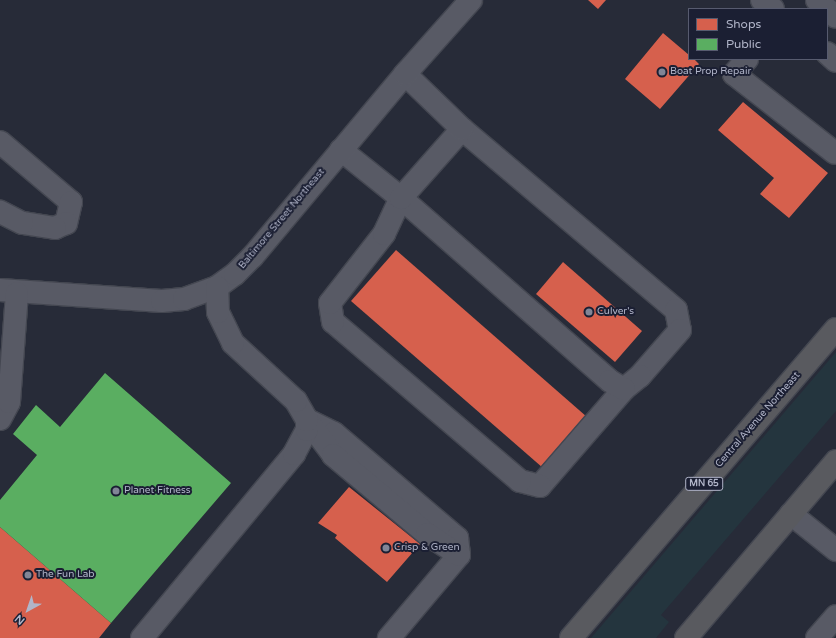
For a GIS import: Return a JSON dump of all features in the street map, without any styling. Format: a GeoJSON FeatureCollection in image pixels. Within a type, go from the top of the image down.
{"type":"FeatureCollection","features":[{"type":"Feature","properties":{"kind":"highway","name":"Central Avenue Northeast"},"geometry":{"type":"LineString","coordinates":[[571,638],[836,329]]}},
{"type":"Feature","properties":{"kind":"highway"},"geometry":{"type":"LineString","coordinates":[[686,638],[836,461]]}},
{"type":"Feature","properties":{"kind":"street","name":"Baltimore Street Northeast"},"geometry":{"type":"LineString","coordinates":[[9,291],[162,301],[184,299],[217,286],[235,274],[253,256],[405,74],[471,0]]}},
{"type":"Feature","properties":{"kind":"street"},"geometry":{"type":"LineString","coordinates":[[762,0],[772,8]]}},
{"type":"Feature","properties":{"kind":"street"},"geometry":{"type":"LineString","coordinates":[[817,0],[826,8]]}},
{"type":"Feature","properties":{"kind":"street"},"geometry":{"type":"LineString","coordinates":[[828,10],[836,17]]}},
{"type":"Feature","properties":{"kind":"street"},"geometry":{"type":"LineString","coordinates":[[828,55],[836,61]]}},
{"type":"Feature","properties":{"kind":"street"},"geometry":{"type":"LineString","coordinates":[[746,60],[734,74],[834,153]]}},
{"type":"Feature","properties":{"kind":"street"},"geometry":{"type":"LineString","coordinates":[[405,74],[462,129],[676,310],[680,330],[640,376],[624,388],[540,486],[520,482],[333,322],[330,303],[384,234],[401,198],[462,129]]}},
{"type":"Feature","properties":{"kind":"street"},"geometry":{"type":"LineString","coordinates":[[0,142],[71,202],[66,223],[55,228],[22,223],[0,212]]}},
{"type":"Feature","properties":{"kind":"street"},"geometry":{"type":"LineString","coordinates":[[341,150],[401,198],[610,381],[624,388]]}},
{"type":"Feature","properties":{"kind":"street"},"geometry":{"type":"LineString","coordinates":[[217,286],[218,312],[233,343],[296,400],[307,420],[334,433],[457,538],[459,556],[390,638]]}},
{"type":"Feature","properties":{"kind":"street"},"geometry":{"type":"LineString","coordinates":[[0,419],[9,402],[9,291]]}},
{"type":"Feature","properties":{"kind":"street"},"geometry":{"type":"LineString","coordinates":[[142,638],[294,454],[305,436],[307,420]]}},
{"type":"Feature","properties":{"kind":"street"},"geometry":{"type":"LineString","coordinates":[[790,514],[836,550]]}},
{"type":"Feature","properties":{"kind":"street"},"geometry":{"type":"LineString","coordinates":[[817,638],[836,616]]}},
{"type":"Feature","properties":{"kind":"shaded area"},"geometry":{"type":"Polygon","coordinates":[[[836,352],[836,411],[661,615],[669,622],[656,638],[591,638],[836,352]]]}},
{"type":"Feature","properties":{"kind":"building: Shops"},"geometry":{"type":"Polygon","coordinates":[[[588,0],[606,0],[598,9],[588,0]]]}},
{"type":"Feature","properties":{"kind":"building: Shops","name":"Boat Prop Repair"},"geometry":{"type":"Polygon","coordinates":[[[663,33],[688,54],[688,60],[695,60],[699,64],[660,109],[625,79],[663,33]]]}},
{"type":"Feature","properties":{"kind":"building: Shops"},"geometry":{"type":"Polygon","coordinates":[[[743,102],[828,173],[789,218],[760,194],[774,178],[718,130],[743,102]]]}},
{"type":"Feature","properties":{"kind":"building: Shops"},"geometry":{"type":"Polygon","coordinates":[[[396,250],[587,417],[543,468],[351,301],[396,250]]]}},
{"type":"Feature","properties":{"kind":"building: Shops","name":"Culver's"},"geometry":{"type":"Polygon","coordinates":[[[563,262],[642,331],[615,362],[536,294],[563,262]]]}},
{"type":"Feature","properties":{"kind":"building: Shops"},"geometry":{"type":"Polygon","coordinates":[[[349,487],[420,544],[387,582],[335,538],[337,535],[318,523],[349,487]]]}},
{"type":"Feature","properties":{"kind":"building: Shops","name":"The Fun Lab"},"geometry":{"type":"Polygon","coordinates":[[[0,527],[111,623],[99,638],[0,638],[0,527]]]}},
{"type":"Feature","properties":{"kind":"building: Public","name":"Planet Fitness"},"geometry":{"type":"Polygon","coordinates":[[[105,373],[231,483],[111,623],[0,527],[0,500],[37,455],[13,434],[36,405],[60,427],[105,373]]]}},
{"type":"Feature","properties":{"kind":"place","name":"Boat Prop Repair"},"geometry":{"type":"Point","coordinates":[662,72]}},
{"type":"Feature","properties":{"kind":"place","name":"Culver's"},"geometry":{"type":"Point","coordinates":[589,312]}},
{"type":"Feature","properties":{"kind":"place","name":"Planet Fitness"},"geometry":{"type":"Point","coordinates":[116,491]}},
{"type":"Feature","properties":{"kind":"place","name":"Crisp & Green"},"geometry":{"type":"Point","coordinates":[386,548]}},
{"type":"Feature","properties":{"kind":"place","name":"The Fun Lab"},"geometry":{"type":"Point","coordinates":[28,575]}}]}
